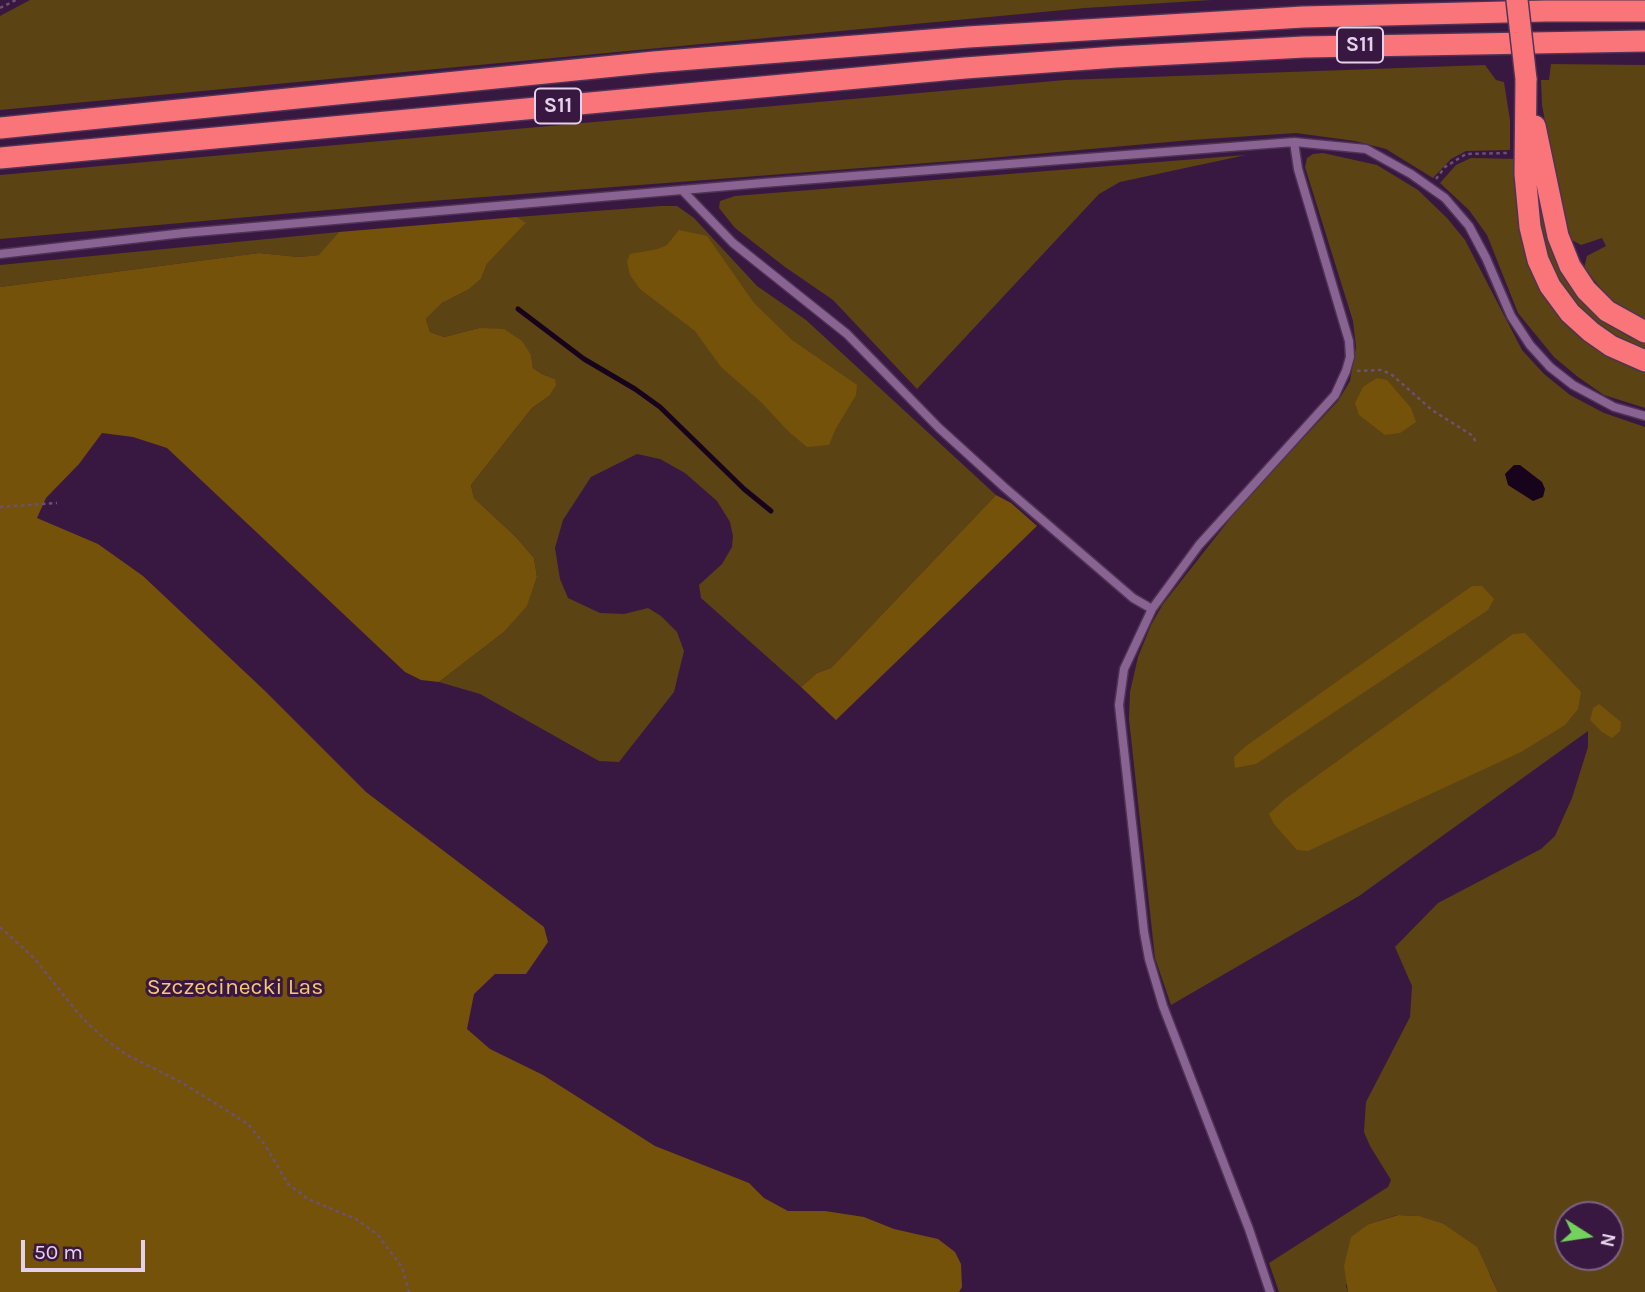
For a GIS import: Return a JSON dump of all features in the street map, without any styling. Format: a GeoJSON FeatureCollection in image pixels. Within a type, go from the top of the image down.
{"type":"FeatureCollection","features":[{"type":"Feature","properties":{"kind":"highway"},"geometry":{"type":"LineString","coordinates":[[1517,0],[1526,79],[1558,236],[1570,266],[1586,290],[1607,312],[1645,332]]}},
{"type":"Feature","properties":{"kind":"highway"},"geometry":{"type":"LineString","coordinates":[[1584,11],[1621,0]]}},
{"type":"Feature","properties":{"kind":"highway","name":"S11"},"geometry":{"type":"LineString","coordinates":[[0,128],[654,62],[968,37],[1303,17],[1645,11]]}},
{"type":"Feature","properties":{"kind":"highway"},"geometry":{"type":"LineString","coordinates":[[1605,40],[1645,47]]}},
{"type":"Feature","properties":{"kind":"highway","name":"S11"},"geometry":{"type":"LineString","coordinates":[[0,158],[965,68],[1102,58],[1304,47],[1645,41]]}},
{"type":"Feature","properties":{"kind":"highway"},"geometry":{"type":"LineString","coordinates":[[1526,79],[1525,174],[1530,227],[1538,260],[1550,286],[1570,313],[1611,346],[1645,361]]}},
{"type":"Feature","properties":{"kind":"lane"},"geometry":{"type":"LineString","coordinates":[[1270,1292],[1249,1229],[1163,1006],[1149,959],[1119,705],[1124,669],[1152,610],[1199,545],[1335,395],[1346,371],[1350,357],[1349,341],[1298,169],[1294,142]]}},
{"type":"Feature","properties":{"kind":"lane"},"geometry":{"type":"LineString","coordinates":[[0,254],[184,233],[682,190],[1294,142],[1366,149],[1411,174],[1445,198],[1469,226],[1486,257],[1511,316],[1530,345],[1550,367],[1573,385],[1614,407],[1645,416]]}},
{"type":"Feature","properties":{"kind":"lane"},"geometry":{"type":"LineString","coordinates":[[682,190],[733,243],[847,334],[939,428],[1004,487],[1133,598],[1152,610]]}},
{"type":"Feature","properties":{"kind":"path"},"geometry":{"type":"LineString","coordinates":[[0,8],[16,0]]}},
{"type":"Feature","properties":{"kind":"path"},"geometry":{"type":"LineString","coordinates":[[1430,187],[1445,167],[1466,154],[1514,153]]}},
{"type":"Feature","properties":{"kind":"path"},"geometry":{"type":"LineString","coordinates":[[1346,371],[1381,370],[1391,374],[1432,410],[1474,436],[1476,443]]}},
{"type":"Feature","properties":{"kind":"path"},"geometry":{"type":"LineString","coordinates":[[0,506],[57,503]]}},
{"type":"Feature","properties":{"kind":"path"},"geometry":{"type":"LineString","coordinates":[[0,927],[34,958],[82,1018],[105,1039],[127,1055],[183,1083],[248,1124],[265,1145],[288,1184],[308,1199],[356,1219],[377,1234],[402,1267],[409,1292]]}},
{"type":"Feature","properties":{"kind":"shaded area"},"geometry":{"type":"Polygon","coordinates":[[[30,0],[1212,0],[1085,8],[0,110],[0,16],[30,0]]]}},
{"type":"Feature","properties":{"kind":"shaded area"},"geometry":{"type":"Polygon","coordinates":[[[1551,64],[1645,65],[1645,322],[1614,304],[1584,268],[1587,256],[1606,246],[1602,238],[1581,245],[1570,239],[1563,217],[1542,105],[1541,80],[1549,80],[1551,64]]]}},
{"type":"Feature","properties":{"kind":"shaded area"},"geometry":{"type":"Polygon","coordinates":[[[1485,65],[1496,80],[1504,82],[1510,120],[1510,150],[1466,151],[1451,159],[1433,178],[1386,149],[1355,141],[1296,133],[418,202],[0,239],[0,175],[1065,80],[1485,65]]]}},
{"type":"Feature","properties":{"kind":"shaded area"},"geometry":{"type":"Polygon","coordinates":[[[1323,153],[1377,165],[1418,190],[1465,240],[1522,350],[1544,374],[1570,395],[1604,413],[1645,427],[1645,1292],[1498,1292],[1490,1274],[1442,1223],[1418,1216],[1397,1215],[1369,1224],[1346,1286],[1348,1292],[1279,1292],[1269,1263],[1388,1187],[1391,1180],[1364,1132],[1366,1102],[1410,1017],[1412,986],[1395,947],[1438,903],[1541,849],[1555,836],[1572,798],[1588,747],[1588,731],[1359,896],[1171,1005],[1155,958],[1129,719],[1130,692],[1138,657],[1163,604],[1244,501],[1338,401],[1350,381],[1356,347],[1353,321],[1305,167],[1307,158],[1323,153]]]}},
{"type":"Feature","properties":{"kind":"shaded area"},"geometry":{"type":"Polygon","coordinates":[[[1246,155],[1120,182],[1099,194],[917,389],[833,300],[735,228],[719,208],[720,201],[735,196],[1246,155]]]}},
{"type":"Feature","properties":{"kind":"shaded area"},"geometry":{"type":"Polygon","coordinates":[[[1471,158],[1519,159],[1554,309],[1591,345],[1616,360],[1645,371],[1645,408],[1604,395],[1578,377],[1554,357],[1518,313],[1487,235],[1469,210],[1440,183],[1456,165],[1471,158]]]}},
{"type":"Feature","properties":{"kind":"shaded area"},"geometry":{"type":"Polygon","coordinates":[[[1536,178],[1592,310],[1629,337],[1645,343],[1645,350],[1618,339],[1594,324],[1564,291],[1550,266],[1541,239],[1536,205],[1536,178]]]}},
{"type":"Feature","properties":{"kind":"shaded area"},"geometry":{"type":"Polygon","coordinates":[[[677,206],[694,218],[757,286],[806,320],[996,495],[831,668],[817,673],[801,687],[701,598],[699,585],[722,564],[732,547],[730,522],[717,501],[685,473],[660,459],[637,454],[591,477],[563,520],[555,548],[560,579],[568,598],[600,613],[624,614],[648,608],[661,616],[677,632],[684,651],[674,692],[619,762],[599,761],[480,694],[439,682],[504,632],[527,605],[537,577],[534,558],[516,537],[474,498],[471,485],[532,408],[549,396],[555,379],[533,368],[531,355],[479,328],[444,337],[430,332],[426,319],[442,303],[468,290],[481,279],[487,264],[525,224],[517,217],[677,206]]]}},
{"type":"Feature","properties":{"kind":"shaded area"},"geometry":{"type":"Polygon","coordinates":[[[339,232],[320,255],[299,257],[259,253],[0,287],[0,265],[339,232]]]}},
{"type":"Feature","properties":{"kind":"shaded area"},"geometry":{"type":"Polygon","coordinates":[[[1514,465],[1520,465],[1542,482],[1545,489],[1543,497],[1533,501],[1508,485],[1505,474],[1514,465]]]}},
{"type":"Feature","properties":{"kind":"green space","name":"Szczecinecki Las"},"geometry":{"type":"Polygon","coordinates":[[[517,217],[526,223],[487,264],[481,279],[468,290],[442,303],[426,319],[430,332],[444,337],[479,328],[504,329],[522,341],[531,355],[533,368],[555,379],[556,385],[549,396],[532,408],[471,485],[474,498],[516,537],[534,558],[537,577],[527,606],[504,632],[439,682],[421,680],[405,672],[167,448],[133,437],[102,433],[79,464],[46,498],[37,518],[98,544],[143,576],[264,690],[366,792],[544,927],[548,942],[526,974],[495,974],[474,994],[467,1029],[490,1049],[543,1075],[655,1146],[749,1183],[764,1198],[788,1211],[825,1211],[864,1217],[894,1229],[938,1239],[955,1252],[961,1264],[962,1287],[959,1292],[0,1292],[0,287],[259,253],[299,257],[319,255],[339,232],[517,217]]]}},
{"type":"Feature","properties":{"kind":"green space"},"geometry":{"type":"Polygon","coordinates":[[[679,230],[707,236],[754,303],[792,340],[857,385],[856,395],[829,445],[807,447],[788,431],[761,402],[721,367],[695,331],[640,289],[630,275],[627,262],[630,254],[667,245],[679,230]]]}},
{"type":"Feature","properties":{"kind":"green space"},"geometry":{"type":"Polygon","coordinates":[[[1377,378],[1387,380],[1411,408],[1416,422],[1400,433],[1385,435],[1359,415],[1355,403],[1363,387],[1377,378]]]}},
{"type":"Feature","properties":{"kind":"green space"},"geometry":{"type":"Polygon","coordinates":[[[996,495],[1011,503],[1037,526],[836,720],[801,687],[817,673],[831,668],[996,495]]]}},
{"type":"Feature","properties":{"kind":"green space"},"geometry":{"type":"Polygon","coordinates":[[[1472,586],[1482,586],[1494,599],[1488,610],[1256,764],[1235,768],[1234,757],[1246,746],[1472,586]]]}},
{"type":"Feature","properties":{"kind":"green space"},"geometry":{"type":"Polygon","coordinates":[[[1525,633],[1581,692],[1578,709],[1565,725],[1521,752],[1308,851],[1297,850],[1274,824],[1269,814],[1285,799],[1513,634],[1525,633]]]}},
{"type":"Feature","properties":{"kind":"green space"},"geometry":{"type":"Polygon","coordinates":[[[1599,704],[1621,722],[1620,731],[1612,738],[1590,720],[1593,708],[1599,704]]]}},
{"type":"Feature","properties":{"kind":"green space"},"geometry":{"type":"Polygon","coordinates":[[[1398,1215],[1419,1216],[1442,1223],[1477,1247],[1498,1292],[1348,1292],[1344,1266],[1351,1237],[1369,1224],[1398,1215]]]}},
{"type":"Feature","properties":{"kind":"waterway"},"geometry":{"type":"LineString","coordinates":[[518,309],[584,359],[660,407],[744,489],[771,511]]}}]}
